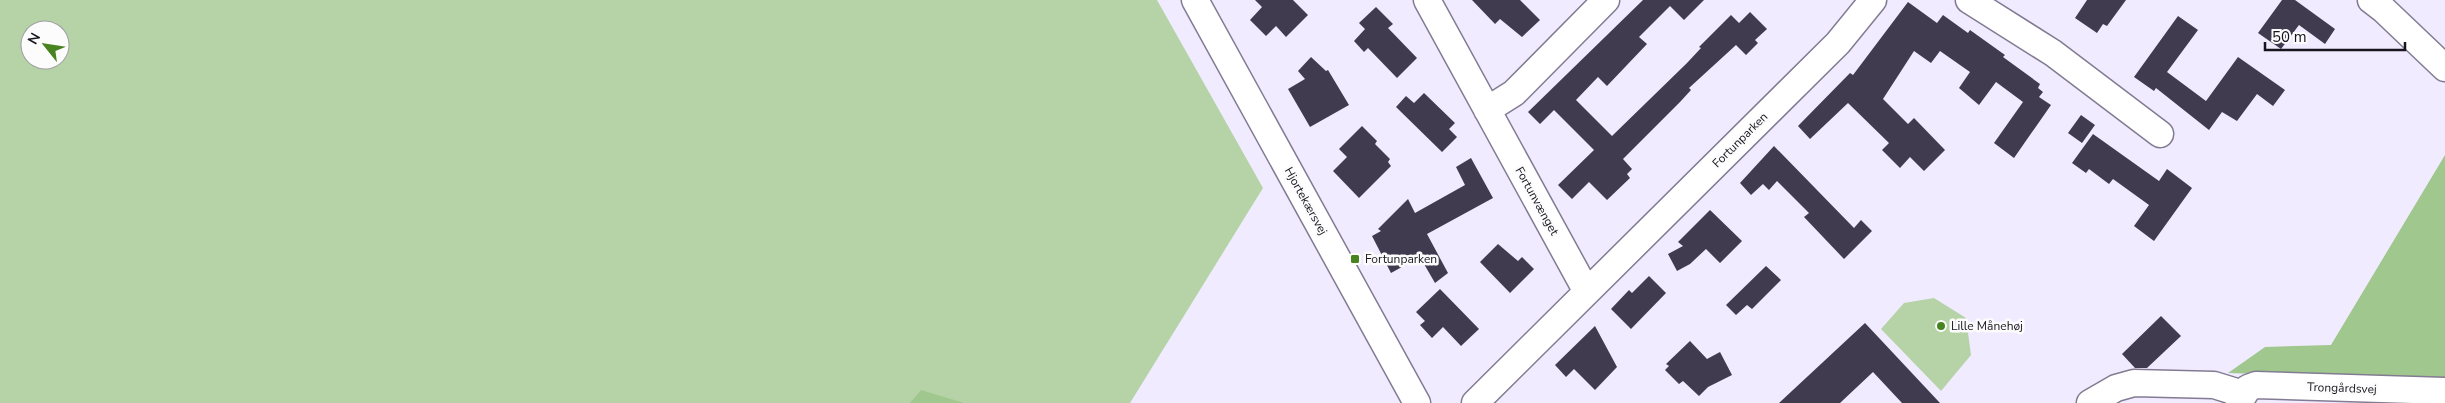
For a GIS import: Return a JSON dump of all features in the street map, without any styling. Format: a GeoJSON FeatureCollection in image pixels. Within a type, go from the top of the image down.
{"type":"FeatureCollection","features":[{"type":"Feature","properties":{"kind":"street","name":"Hjortekærsvej"},"geometry":{"type":"LineString","coordinates":[[1195,0],[1417,403]]}},
{"type":"Feature","properties":{"kind":"street","name":"Fortunvænget"},"geometry":{"type":"LineString","coordinates":[[1427,0],[1587,292]]}},
{"type":"Feature","properties":{"kind":"street"},"geometry":{"type":"LineString","coordinates":[[1488,110],[1514,93],[1606,0]]}},
{"type":"Feature","properties":{"kind":"street","name":"Fortunparken"},"geometry":{"type":"LineString","coordinates":[[1475,403],[1838,43],[1872,0]]}},
{"type":"Feature","properties":{"kind":"street"},"geometry":{"type":"LineString","coordinates":[[1969,0],[2053,53],[2160,134]]}},
{"type":"Feature","properties":{"kind":"street"},"geometry":{"type":"LineString","coordinates":[[2371,0],[2445,68]]}},
{"type":"Feature","properties":{"kind":"street","name":"Trongårdsvej"},"geometry":{"type":"LineString","coordinates":[[2090,403],[2116,388],[2134,383],[2214,385],[2241,399],[2248,388],[2256,386],[2445,391]]}},
{"type":"Feature","properties":{"kind":"green space"},"geometry":{"type":"Polygon","coordinates":[[[0,0],[1157,0],[1263,188],[1130,403],[0,403],[0,0]]]}},
{"type":"Feature","properties":{"kind":"green space"},"geometry":{"type":"Polygon","coordinates":[[[2445,155],[2445,380],[2228,373],[2265,347],[2331,345],[2445,155]]]}},
{"type":"Feature","properties":{"kind":"green space"},"geometry":{"type":"Polygon","coordinates":[[[1934,298],[1966,318],[1971,355],[1941,391],[1881,329],[1904,303],[1934,298]]]}},
{"type":"Feature","properties":{"kind":"green space"},"geometry":{"type":"Polygon","coordinates":[[[921,390],[964,403],[910,403],[921,390]]]}},
{"type":"Feature","properties":{"kind":"building"},"geometry":{"type":"Polygon","coordinates":[[[1255,0],[1293,0],[1308,15],[1286,37],[1276,26],[1266,36],[1250,20],[1262,7],[1255,0]]]}},
{"type":"Feature","properties":{"kind":"building"},"geometry":{"type":"Polygon","coordinates":[[[1472,0],[1520,0],[1540,20],[1522,37],[1500,19],[1495,24],[1472,0]]]}},
{"type":"Feature","properties":{"kind":"building"},"geometry":{"type":"Polygon","coordinates":[[[1643,0],[1704,0],[1684,20],[1670,6],[1639,37],[1647,44],[1607,86],[1598,77],[1576,100],[1612,136],[1687,63],[1701,48],[1699,47],[1731,15],[1739,23],[1750,12],[1767,29],[1755,40],[1758,43],[1746,55],[1736,45],[1689,88],[1691,90],[1680,102],[1623,159],[1632,169],[1627,174],[1630,178],[1607,200],[1589,182],[1572,199],[1558,185],[1594,150],[1554,110],[1540,124],[1528,112],[1643,0]]]}},
{"type":"Feature","properties":{"kind":"building"},"geometry":{"type":"Polygon","coordinates":[[[2087,0],[2126,0],[2107,26],[2103,24],[2097,33],[2075,18],[2087,0]]]}},
{"type":"Feature","properties":{"kind":"building"},"geometry":{"type":"Polygon","coordinates":[[[2282,0],[2295,0],[2335,29],[2325,44],[2299,25],[2281,49],[2258,33],[2282,0]]]}},
{"type":"Feature","properties":{"kind":"building"},"geometry":{"type":"Polygon","coordinates":[[[1908,2],[1937,23],[1943,15],[1968,33],[1970,30],[2005,55],[2003,57],[2040,84],[2038,88],[2043,92],[2039,97],[2051,105],[2014,158],[1994,143],[2023,102],[1996,82],[1979,105],[1959,88],[1970,72],[1940,51],[1931,63],[1914,51],[1883,99],[1908,124],[1914,118],[1945,150],[1924,171],[1910,157],[1900,168],[1882,150],[1889,143],[1848,103],[1810,139],[1798,126],[1850,73],[1853,75],[1908,2]]]}},
{"type":"Feature","properties":{"kind":"building"},"geometry":{"type":"Polygon","coordinates":[[[1376,7],[1393,24],[1388,28],[1417,58],[1397,78],[1368,48],[1364,52],[1354,41],[1365,29],[1359,23],[1376,7]]]}},
{"type":"Feature","properties":{"kind":"building"},"geometry":{"type":"Polygon","coordinates":[[[2178,16],[2198,30],[2167,72],[2206,101],[2238,57],[2285,90],[2273,106],[2257,94],[2237,121],[2222,112],[2209,130],[2156,88],[2154,91],[2134,77],[2178,16]]]}},
{"type":"Feature","properties":{"kind":"building"},"geometry":{"type":"Polygon","coordinates":[[[1311,57],[1326,71],[1328,70],[1349,105],[1310,127],[1288,89],[1305,79],[1298,71],[1311,57]]]}},
{"type":"Feature","properties":{"kind":"building"},"geometry":{"type":"Polygon","coordinates":[[[1424,93],[1455,123],[1449,129],[1457,137],[1442,152],[1396,107],[1406,96],[1414,103],[1424,93]]]}},
{"type":"Feature","properties":{"kind":"building"},"geometry":{"type":"Polygon","coordinates":[[[2081,115],[2095,125],[2082,143],[2068,133],[2081,115]]]}},
{"type":"Feature","properties":{"kind":"building"},"geometry":{"type":"Polygon","coordinates":[[[1362,126],[1377,141],[1375,144],[1390,159],[1388,162],[1391,166],[1359,198],[1333,171],[1347,157],[1339,149],[1362,126]]]}},
{"type":"Feature","properties":{"kind":"building"},"geometry":{"type":"Polygon","coordinates":[[[2093,134],[2159,181],[2167,169],[2192,188],[2154,241],[2134,226],[2149,205],[2113,179],[2109,184],[2089,169],[2086,173],[2072,163],[2093,134]]]}},
{"type":"Feature","properties":{"kind":"building"},"geometry":{"type":"Polygon","coordinates":[[[1774,146],[1854,228],[1861,220],[1872,231],[1844,259],[1804,217],[1809,213],[1777,181],[1769,190],[1763,184],[1751,195],[1740,183],[1774,146]]]}},
{"type":"Feature","properties":{"kind":"building"},"geometry":{"type":"Polygon","coordinates":[[[1471,158],[1493,198],[1427,234],[1448,273],[1435,283],[1420,257],[1391,273],[1372,236],[1381,231],[1378,229],[1408,199],[1415,213],[1465,185],[1456,167],[1471,158]]]}},
{"type":"Feature","properties":{"kind":"building"},"geometry":{"type":"Polygon","coordinates":[[[1710,210],[1742,241],[1720,263],[1706,249],[1690,264],[1677,271],[1668,254],[1683,246],[1678,242],[1710,210]]]}},
{"type":"Feature","properties":{"kind":"building"},"geometry":{"type":"Polygon","coordinates":[[[1498,244],[1518,261],[1522,257],[1534,269],[1510,293],[1480,262],[1498,244]]]}},
{"type":"Feature","properties":{"kind":"building"},"geometry":{"type":"Polygon","coordinates":[[[1766,266],[1781,280],[1752,309],[1747,305],[1736,315],[1726,305],[1766,266]]]}},
{"type":"Feature","properties":{"kind":"building"},"geometry":{"type":"Polygon","coordinates":[[[1649,276],[1666,293],[1631,329],[1611,309],[1629,290],[1632,293],[1649,276]]]}},
{"type":"Feature","properties":{"kind":"building"},"geometry":{"type":"Polygon","coordinates":[[[1440,289],[1479,329],[1461,346],[1443,327],[1432,338],[1420,325],[1425,321],[1416,312],[1440,289]]]}},
{"type":"Feature","properties":{"kind":"building"},"geometry":{"type":"Polygon","coordinates":[[[2161,316],[2181,336],[2147,368],[2135,368],[2122,354],[2161,316]]]}},
{"type":"Feature","properties":{"kind":"building"},"geometry":{"type":"Polygon","coordinates":[[[1865,323],[1940,403],[1902,403],[1873,372],[1840,403],[1779,403],[1865,323]]]}},
{"type":"Feature","properties":{"kind":"building"},"geometry":{"type":"Polygon","coordinates":[[[1595,326],[1617,367],[1595,390],[1574,369],[1566,377],[1555,365],[1595,326]]]}},
{"type":"Feature","properties":{"kind":"building"},"geometry":{"type":"Polygon","coordinates":[[[1690,341],[1707,359],[1720,352],[1732,375],[1708,387],[1699,396],[1683,381],[1679,384],[1665,370],[1669,366],[1666,364],[1690,341]]]}},
{"type":"Feature","properties":{"kind":"place","name":"Fortunparken"},"geometry":{"type":"Point","coordinates":[1355,259]}},
{"type":"Feature","properties":{"kind":"place","name":"Lille Månehøj"},"geometry":{"type":"Point","coordinates":[1941,326]}}]}
